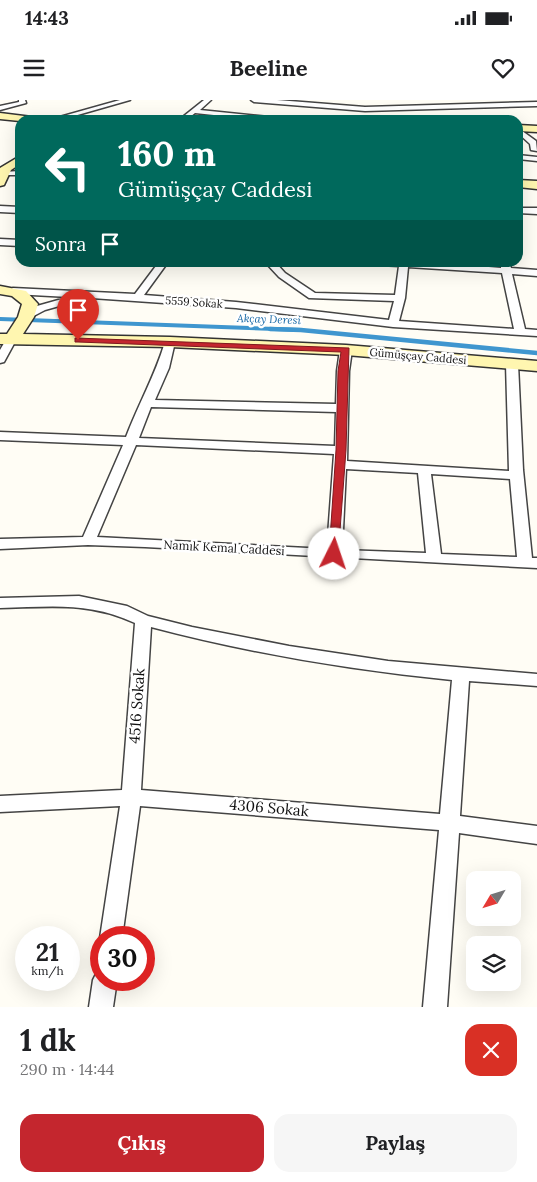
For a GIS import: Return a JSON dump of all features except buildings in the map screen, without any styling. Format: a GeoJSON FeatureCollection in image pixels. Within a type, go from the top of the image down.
{"type":"FeatureCollection","features":[{"type":"Feature","properties":{"kind":"street"},"geometry":{"type":"LineString","coordinates":[[0,108],[23,103],[22,100]]}},
{"type":"Feature","properties":{"kind":"street"},"geometry":{"type":"LineString","coordinates":[[71,115],[127,100]]}},
{"type":"Feature","properties":{"kind":"street"},"geometry":{"type":"LineString","coordinates":[[189,115],[208,100]]}},
{"type":"Feature","properties":{"kind":"street"},"geometry":{"type":"LineString","coordinates":[[254,100],[365,109],[418,111],[537,104]]}},
{"type":"Feature","properties":{"kind":"street"},"geometry":{"type":"LineString","coordinates":[[358,115],[365,109]]}},
{"type":"Feature","properties":{"kind":"street"},"geometry":{"type":"LineString","coordinates":[[194,111],[232,115]]}},
{"type":"Feature","properties":{"kind":"street"},"geometry":{"type":"LineString","coordinates":[[0,116],[15,118]]}},
{"type":"Feature","properties":{"kind":"street"},"geometry":{"type":"LineString","coordinates":[[523,128],[537,127]]}},
{"type":"Feature","properties":{"kind":"street"},"geometry":{"type":"LineString","coordinates":[[523,133],[536,148],[534,159]]}},
{"type":"Feature","properties":{"kind":"street"},"geometry":{"type":"LineString","coordinates":[[523,184],[537,185]]}},
{"type":"Feature","properties":{"kind":"street"},"geometry":{"type":"LineString","coordinates":[[0,209],[15,210]]}},
{"type":"Feature","properties":{"kind":"street"},"geometry":{"type":"LineString","coordinates":[[523,211],[537,211]]}},
{"type":"Feature","properties":{"kind":"street"},"geometry":{"type":"LineString","coordinates":[[0,242],[15,243]]}},
{"type":"Feature","properties":{"kind":"street"},"geometry":{"type":"LineString","coordinates":[[137,298],[160,267]]}},
{"type":"Feature","properties":{"kind":"street"},"geometry":{"type":"LineString","coordinates":[[274,267],[282,275],[314,296],[319,304],[316,315]]}},
{"type":"Feature","properties":{"kind":"street"},"geometry":{"type":"LineString","coordinates":[[394,324],[400,298],[404,267]]}},
{"type":"Feature","properties":{"kind":"street"},"geometry":{"type":"LineString","coordinates":[[520,333],[506,267],[537,273]]}},
{"type":"Feature","properties":{"kind":"street"},"geometry":{"type":"LineString","coordinates":[[6,290],[22,295],[29,302],[31,306],[26,318]]}},
{"type":"Feature","properties":{"kind":"street","name":"5559 Sokak"},"geometry":{"type":"LineString","coordinates":[[6,290],[236,306],[486,333],[537,334]]}},
{"type":"Feature","properties":{"kind":"street"},"geometry":{"type":"LineString","coordinates":[[0,360],[5,340],[26,318],[47,306],[93,296]]}},
{"type":"Feature","properties":{"kind":"street"},"geometry":{"type":"LineString","coordinates":[[314,296],[400,298]]}},
{"type":"Feature","properties":{"kind":"street","name":"Gümüşçay Caddesi"},"geometry":{"type":"LineString","coordinates":[[5,340],[170,342],[346,350],[537,366]]}},
{"type":"Feature","properties":{"kind":"street"},"geometry":{"type":"LineString","coordinates":[[88,541],[142,411],[148,403],[163,368],[170,342]]}},
{"type":"Feature","properties":{"kind":"street"},"geometry":{"type":"LineString","coordinates":[[334,554],[341,450],[341,408],[346,350]]}},
{"type":"Feature","properties":{"kind":"street"},"geometry":{"type":"LineString","coordinates":[[512,364],[516,475],[531,562]]}},
{"type":"Feature","properties":{"kind":"street"},"geometry":{"type":"LineString","coordinates":[[148,403],[341,408]]}},
{"type":"Feature","properties":{"kind":"street"},"geometry":{"type":"LineString","coordinates":[[0,436],[341,450]]}},
{"type":"Feature","properties":{"kind":"street"},"geometry":{"type":"LineString","coordinates":[[340,465],[516,475]]}},
{"type":"Feature","properties":{"kind":"street"},"geometry":{"type":"LineString","coordinates":[[424,470],[434,558]]}},
{"type":"Feature","properties":{"kind":"street","name":"Namık Kemal Caddesi"},"geometry":{"type":"LineString","coordinates":[[0,544],[88,541],[531,562]]}},
{"type":"Feature","properties":{"kind":"street"},"geometry":{"type":"LineString","coordinates":[[0,603],[79,601],[121,610],[143,620],[267,649],[367,666],[537,680]]}},
{"type":"Feature","properties":{"kind":"street","name":"4516 Sokak"},"geometry":{"type":"LineString","coordinates":[[113,926],[131,797],[143,620]]}},
{"type":"Feature","properties":{"kind":"street"},"geometry":{"type":"LineString","coordinates":[[435,1007],[461,675]]}},
{"type":"Feature","properties":{"kind":"street","name":"4306 Sokak"},"geometry":{"type":"LineString","coordinates":[[0,804],[131,797],[449,823],[537,835]]}},
{"type":"Feature","properties":{"kind":"street"},"geometry":{"type":"LineString","coordinates":[[101,1007],[103,991]]}},
{"type":"Feature","properties":{"kind":"waterway","name":"Akçay Deresi"},"geometry":{"type":"LineString","coordinates":[[0,319],[302,330]]}},
{"type":"Feature","properties":{"kind":"waterway","name":"Akçay Deresi"},"geometry":{"type":"LineString","coordinates":[[270,329],[301,330],[537,353]]}},
{"type":"Feature","properties":{"kind":"route"},"geometry":{"type":"LineString","coordinates":[[78,340],[346,350],[343,371],[341,450],[334,554]]}}]}
